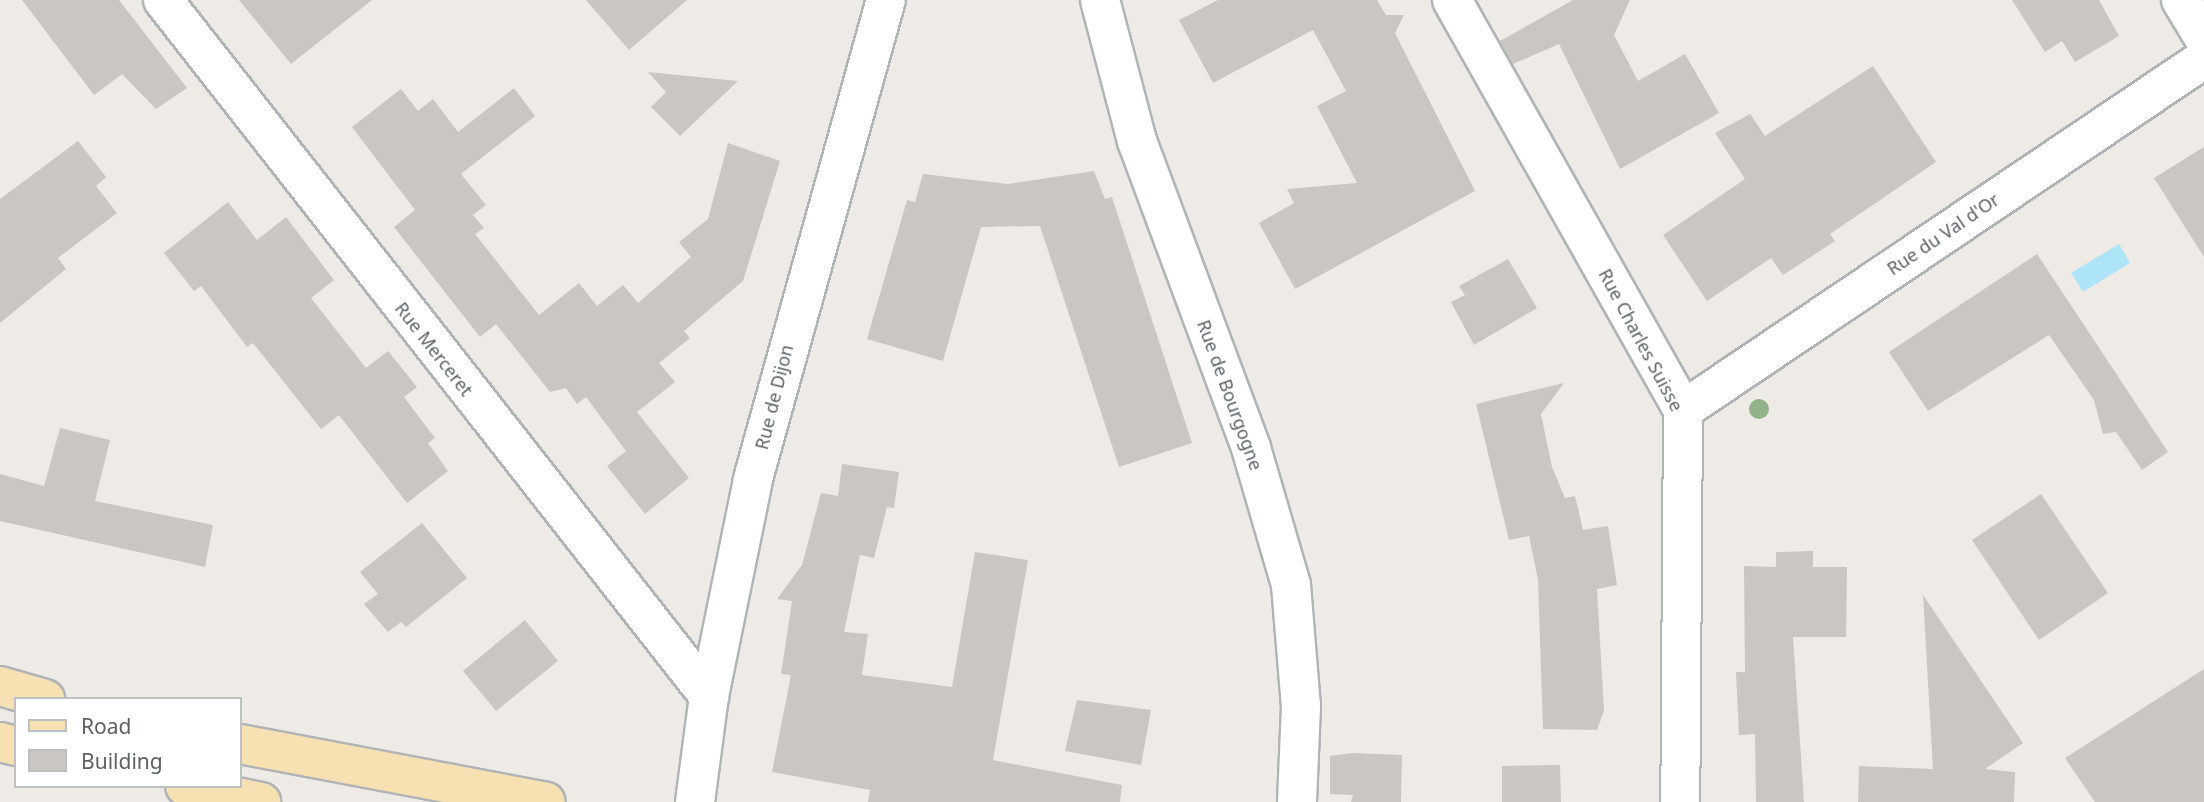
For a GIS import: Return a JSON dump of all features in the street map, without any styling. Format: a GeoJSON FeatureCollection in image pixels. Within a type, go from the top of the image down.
{"type":"FeatureCollection","features":[{"type":"Feature","properties":{"kind":"main road"},"geometry":{"type":"LineString","coordinates":[[0,687],[38,697]]}},
{"type":"Feature","properties":{"kind":"main road"},"geometry":{"type":"LineString","coordinates":[[242,744],[546,802]]}},
{"type":"Feature","properties":{"kind":"main road"},"geometry":{"type":"LineString","coordinates":[[194,788],[261,802]]}},
{"type":"Feature","properties":{"kind":"street","name":"Rue Merceret"},"geometry":{"type":"LineString","coordinates":[[163,0],[709,695]]}},
{"type":"Feature","properties":{"kind":"street","name":"Rue de Dijon"},"geometry":{"type":"LineString","coordinates":[[695,802],[709,695],[753,480],[799,297],[886,0]]}},
{"type":"Feature","properties":{"kind":"street","name":"Rue de Bourgogne"},"geometry":{"type":"LineString","coordinates":[[1100,0],[1136,141],[1251,448],[1291,585],[1301,706],[1297,802]]}},
{"type":"Feature","properties":{"kind":"street","name":"Rue Charles Suisse"},"geometry":{"type":"LineString","coordinates":[[1452,0],[1683,411],[1680,802]]}},
{"type":"Feature","properties":{"kind":"street","name":"Rue du Val d'Or"},"geometry":{"type":"LineString","coordinates":[[1683,411],[2204,59]]}},
{"type":"Feature","properties":{"kind":"water"},"geometry":{"type":"Polygon","coordinates":[[[2119,244],[2130,263],[2083,292],[2071,273],[2119,244]]]}},
{"type":"Feature","properties":{"kind":"building"},"geometry":{"type":"Polygon","coordinates":[[[22,0],[119,0],[187,88],[156,109],[122,74],[94,95],[22,0]]]}},
{"type":"Feature","properties":{"kind":"building"},"geometry":{"type":"Polygon","coordinates":[[[239,0],[372,0],[291,64],[239,0]]]}},
{"type":"Feature","properties":{"kind":"building"},"geometry":{"type":"Polygon","coordinates":[[[586,0],[687,0],[629,50],[586,0]]]}},
{"type":"Feature","properties":{"kind":"building"},"geometry":{"type":"Polygon","coordinates":[[[1218,0],[1377,0],[1386,15],[1404,15],[1395,33],[1475,191],[1295,289],[1259,223],[1294,203],[1287,189],[1357,183],[1317,106],[1346,91],[1313,30],[1213,83],[1179,20],[1218,0]]]}},
{"type":"Feature","properties":{"kind":"building"},"geometry":{"type":"Polygon","coordinates":[[[1573,0],[1630,0],[1614,35],[1638,81],[1685,54],[1719,113],[1620,169],[1559,44],[1513,64],[1500,41],[1573,0]]]}},
{"type":"Feature","properties":{"kind":"building"},"geometry":{"type":"Polygon","coordinates":[[[2012,0],[2099,0],[2119,36],[2075,62],[2062,41],[2045,52],[2012,0]]]}},
{"type":"Feature","properties":{"kind":"building"},"geometry":{"type":"Polygon","coordinates":[[[1873,66],[1936,162],[1830,234],[1835,241],[1783,275],[1771,258],[1707,301],[1663,235],[1745,179],[1715,133],[1750,114],[1765,136],[1873,66]]]}},
{"type":"Feature","properties":{"kind":"building"},"geometry":{"type":"Polygon","coordinates":[[[648,72],[738,81],[680,136],[651,107],[666,92],[648,72]]]}},
{"type":"Feature","properties":{"kind":"building"},"geometry":{"type":"Polygon","coordinates":[[[514,88],[535,116],[461,174],[486,205],[473,215],[484,228],[475,234],[539,315],[579,283],[597,306],[623,285],[638,303],[691,257],[679,242],[708,219],[728,143],[780,161],[743,281],[684,331],[690,338],[659,363],[675,382],[637,412],[689,478],[645,514],[607,466],[626,451],[586,397],[577,404],[566,388],[550,392],[496,324],[480,337],[394,227],[415,210],[352,127],[401,89],[418,111],[433,99],[458,132],[514,88]]]}},
{"type":"Feature","properties":{"kind":"building"},"geometry":{"type":"Polygon","coordinates":[[[78,141],[106,177],[96,186],[117,213],[58,258],[66,269],[0,323],[0,199],[78,141]]]}},
{"type":"Feature","properties":{"kind":"building"},"geometry":{"type":"Polygon","coordinates":[[[2204,147],[2204,257],[2154,178],[2204,147]]]}},
{"type":"Feature","properties":{"kind":"building"},"geometry":{"type":"Polygon","coordinates":[[[1094,171],[1105,199],[1112,197],[1192,443],[1119,467],[1040,226],[981,227],[943,361],[867,339],[907,200],[915,202],[923,174],[1008,184],[1094,171]]]}},
{"type":"Feature","properties":{"kind":"building"},"geometry":{"type":"Polygon","coordinates":[[[228,202],[257,240],[286,217],[334,280],[311,298],[366,368],[388,351],[417,387],[404,397],[435,438],[428,443],[448,471],[407,503],[339,415],[321,429],[253,343],[247,347],[201,286],[194,291],[164,253],[228,202]]]}},
{"type":"Feature","properties":{"kind":"building"},"geometry":{"type":"Polygon","coordinates":[[[2037,254],[2168,452],[2142,470],[2116,432],[2103,434],[2094,400],[2049,335],[1928,411],[1889,352],[2037,254]]]}},
{"type":"Feature","properties":{"kind":"building"},"geometry":{"type":"Polygon","coordinates":[[[1508,259],[1537,308],[1474,345],[1451,302],[1465,295],[1459,286],[1508,259]]]}},
{"type":"Feature","properties":{"kind":"building"},"geometry":{"type":"Polygon","coordinates":[[[1564,383],[1541,414],[1552,467],[1565,498],[1575,496],[1583,530],[1608,526],[1617,585],[1597,589],[1604,711],[1597,730],[1543,729],[1538,580],[1529,536],[1509,540],[1476,404],[1564,383]]]}},
{"type":"Feature","properties":{"kind":"building"},"geometry":{"type":"Polygon","coordinates":[[[60,428],[110,440],[95,501],[213,525],[205,567],[0,521],[0,474],[44,486],[60,428]]]}},
{"type":"Feature","properties":{"kind":"building"},"geometry":{"type":"Polygon","coordinates":[[[842,464],[899,472],[894,508],[887,507],[874,558],[860,555],[844,632],[868,634],[862,675],[952,687],[975,552],[1028,560],[993,760],[1122,785],[1120,802],[868,802],[870,790],[772,772],[791,675],[781,674],[792,601],[777,599],[802,565],[821,493],[838,496],[842,464]]]}},
{"type":"Feature","properties":{"kind":"building"},"geometry":{"type":"Polygon","coordinates":[[[2041,494],[2108,593],[2039,640],[1972,540],[2041,494]]]}},
{"type":"Feature","properties":{"kind":"building"},"geometry":{"type":"Polygon","coordinates":[[[422,523],[467,578],[406,627],[401,622],[388,632],[364,604],[378,594],[360,572],[422,523]]]}},
{"type":"Feature","properties":{"kind":"building"},"geometry":{"type":"Polygon","coordinates":[[[1813,551],[1813,567],[1847,567],[1846,637],[1793,637],[1804,802],[1756,802],[1755,734],[1739,735],[1736,672],[1745,672],[1744,566],[1776,567],[1776,552],[1813,551]]]}},
{"type":"Feature","properties":{"kind":"building"},"geometry":{"type":"Polygon","coordinates":[[[1923,595],[2023,743],[1985,769],[2015,772],[2014,802],[1858,802],[1859,766],[1933,769],[1923,595]]]}},
{"type":"Feature","properties":{"kind":"building"},"geometry":{"type":"Polygon","coordinates":[[[525,620],[558,661],[496,711],[463,671],[525,620]]]}},
{"type":"Feature","properties":{"kind":"building"},"geometry":{"type":"Polygon","coordinates":[[[2204,669],[2204,802],[2095,802],[2065,758],[2204,669]]]}},
{"type":"Feature","properties":{"kind":"building"},"geometry":{"type":"Polygon","coordinates":[[[1077,700],[1151,710],[1141,765],[1065,751],[1077,700]]]}},
{"type":"Feature","properties":{"kind":"building"},"geometry":{"type":"Polygon","coordinates":[[[1353,753],[1402,755],[1401,802],[1351,802],[1353,795],[1330,794],[1330,756],[1353,753]]]}},
{"type":"Feature","properties":{"kind":"building"},"geometry":{"type":"Polygon","coordinates":[[[1560,765],[1561,802],[1502,802],[1502,766],[1560,765]]]}}]}
